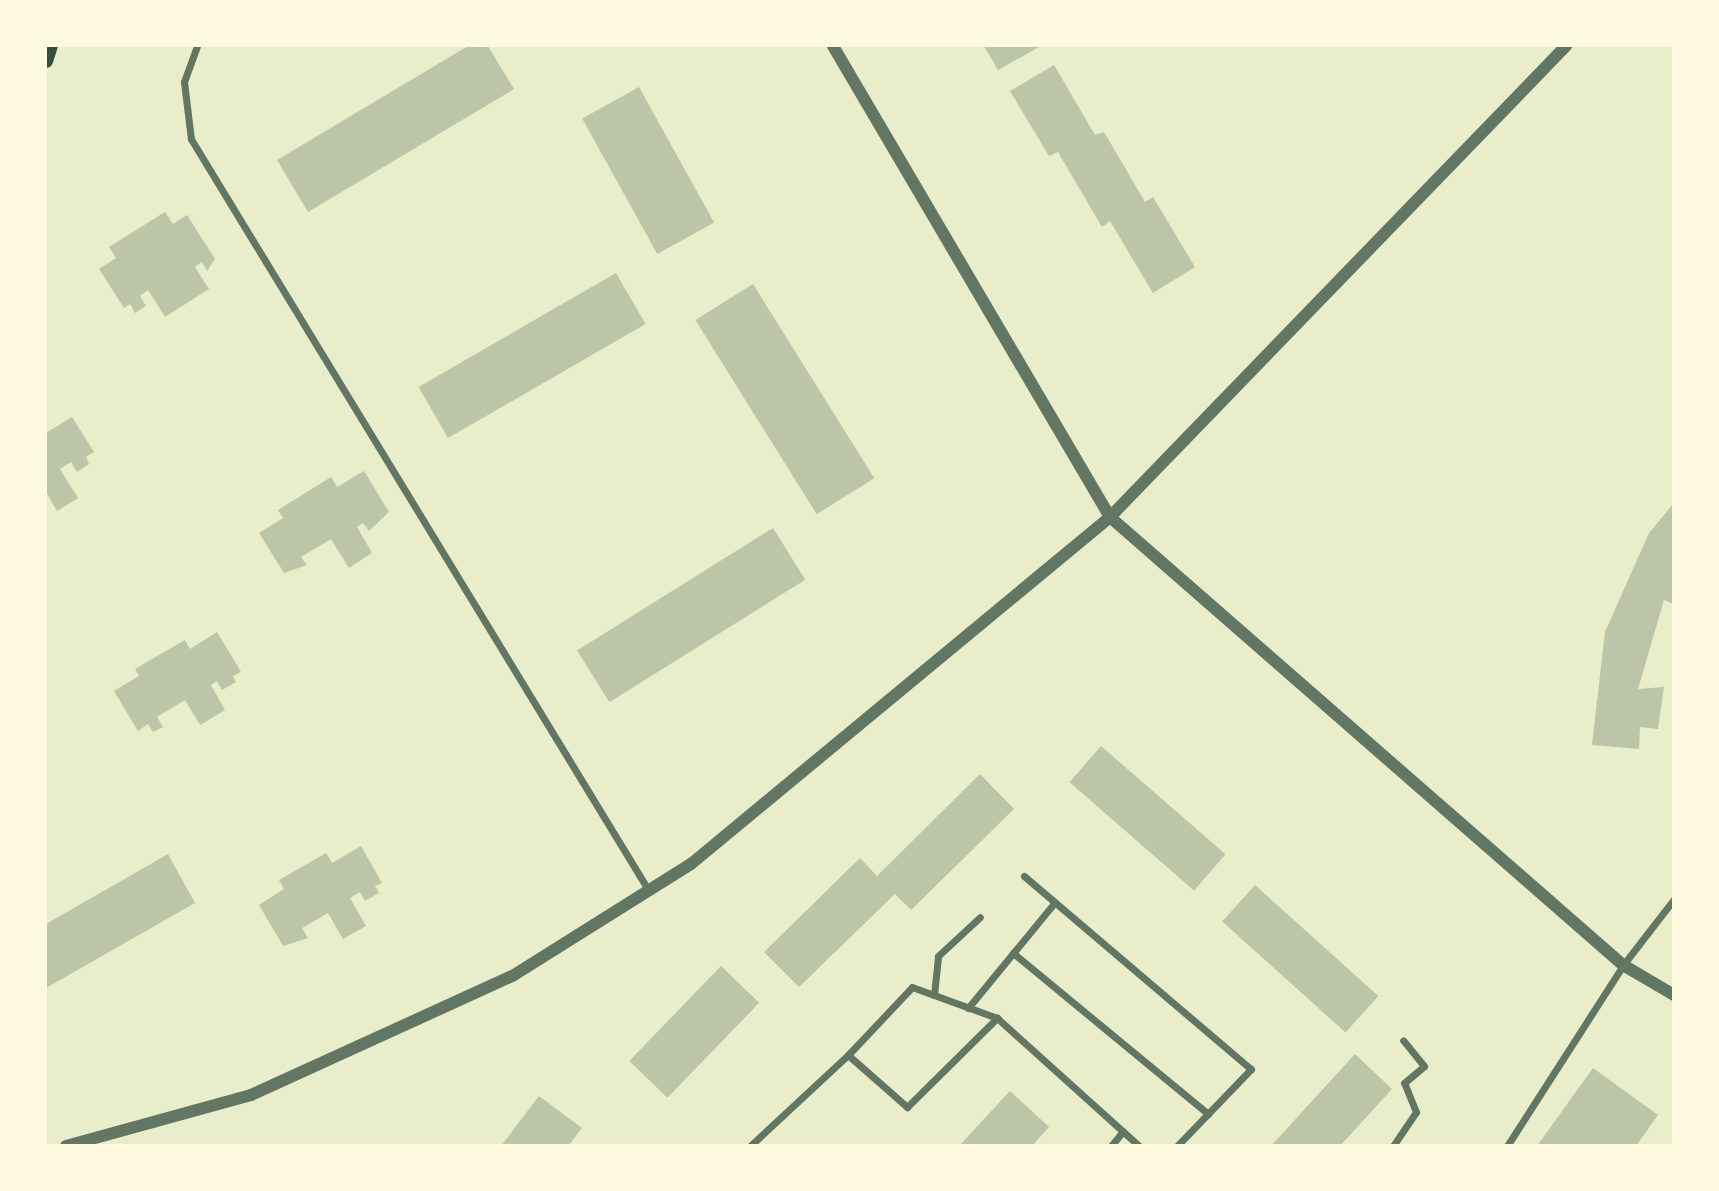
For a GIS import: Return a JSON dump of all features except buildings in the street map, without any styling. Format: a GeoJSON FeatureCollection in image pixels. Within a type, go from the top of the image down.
{"type":"FeatureCollection","features":[{"type":"Feature","properties":{"kind":"main road"},"geometry":{"type":"LineString","coordinates":[[46,61],[51,46]]}},
{"type":"Feature","properties":{"kind":"street"},"geometry":{"type":"LineString","coordinates":[[197,46],[184,82],[191,139],[649,891]]}},
{"type":"Feature","properties":{"kind":"street"},"geometry":{"type":"LineString","coordinates":[[833,46],[1110,517],[1623,965],[1674,995]]}},
{"type":"Feature","properties":{"kind":"street"},"geometry":{"type":"LineString","coordinates":[[66,1146],[251,1095],[514,975],[691,864],[1110,517],[1566,46]]}},
{"type":"Feature","properties":{"kind":"street"},"geometry":{"type":"LineString","coordinates":[[1024,876],[1251,1069],[1177,1146]]}},
{"type":"Feature","properties":{"kind":"street"},"geometry":{"type":"LineString","coordinates":[[1507,1146],[1623,965],[1674,899]]}},
{"type":"Feature","properties":{"kind":"street"},"geometry":{"type":"LineString","coordinates":[[968,1008],[1055,902]]}},
{"type":"Feature","properties":{"kind":"street"},"geometry":{"type":"LineString","coordinates":[[934,995],[938,956],[980,917]]}},
{"type":"Feature","properties":{"kind":"street"},"geometry":{"type":"LineString","coordinates":[[1013,953],[1208,1114]]}},
{"type":"Feature","properties":{"kind":"street"},"geometry":{"type":"LineString","coordinates":[[750,1146],[848,1055],[912,987],[997,1018],[1139,1146]]}},
{"type":"Feature","properties":{"kind":"street"},"geometry":{"type":"LineString","coordinates":[[848,1055],[907,1107],[997,1018]]}},
{"type":"Feature","properties":{"kind":"street"},"geometry":{"type":"LineString","coordinates":[[1393,1146],[1416,1112],[1404,1083],[1424,1066],[1403,1040]]}},
{"type":"Feature","properties":{"kind":"street"},"geometry":{"type":"LineString","coordinates":[[1111,1146],[1123,1132]]}}]}
